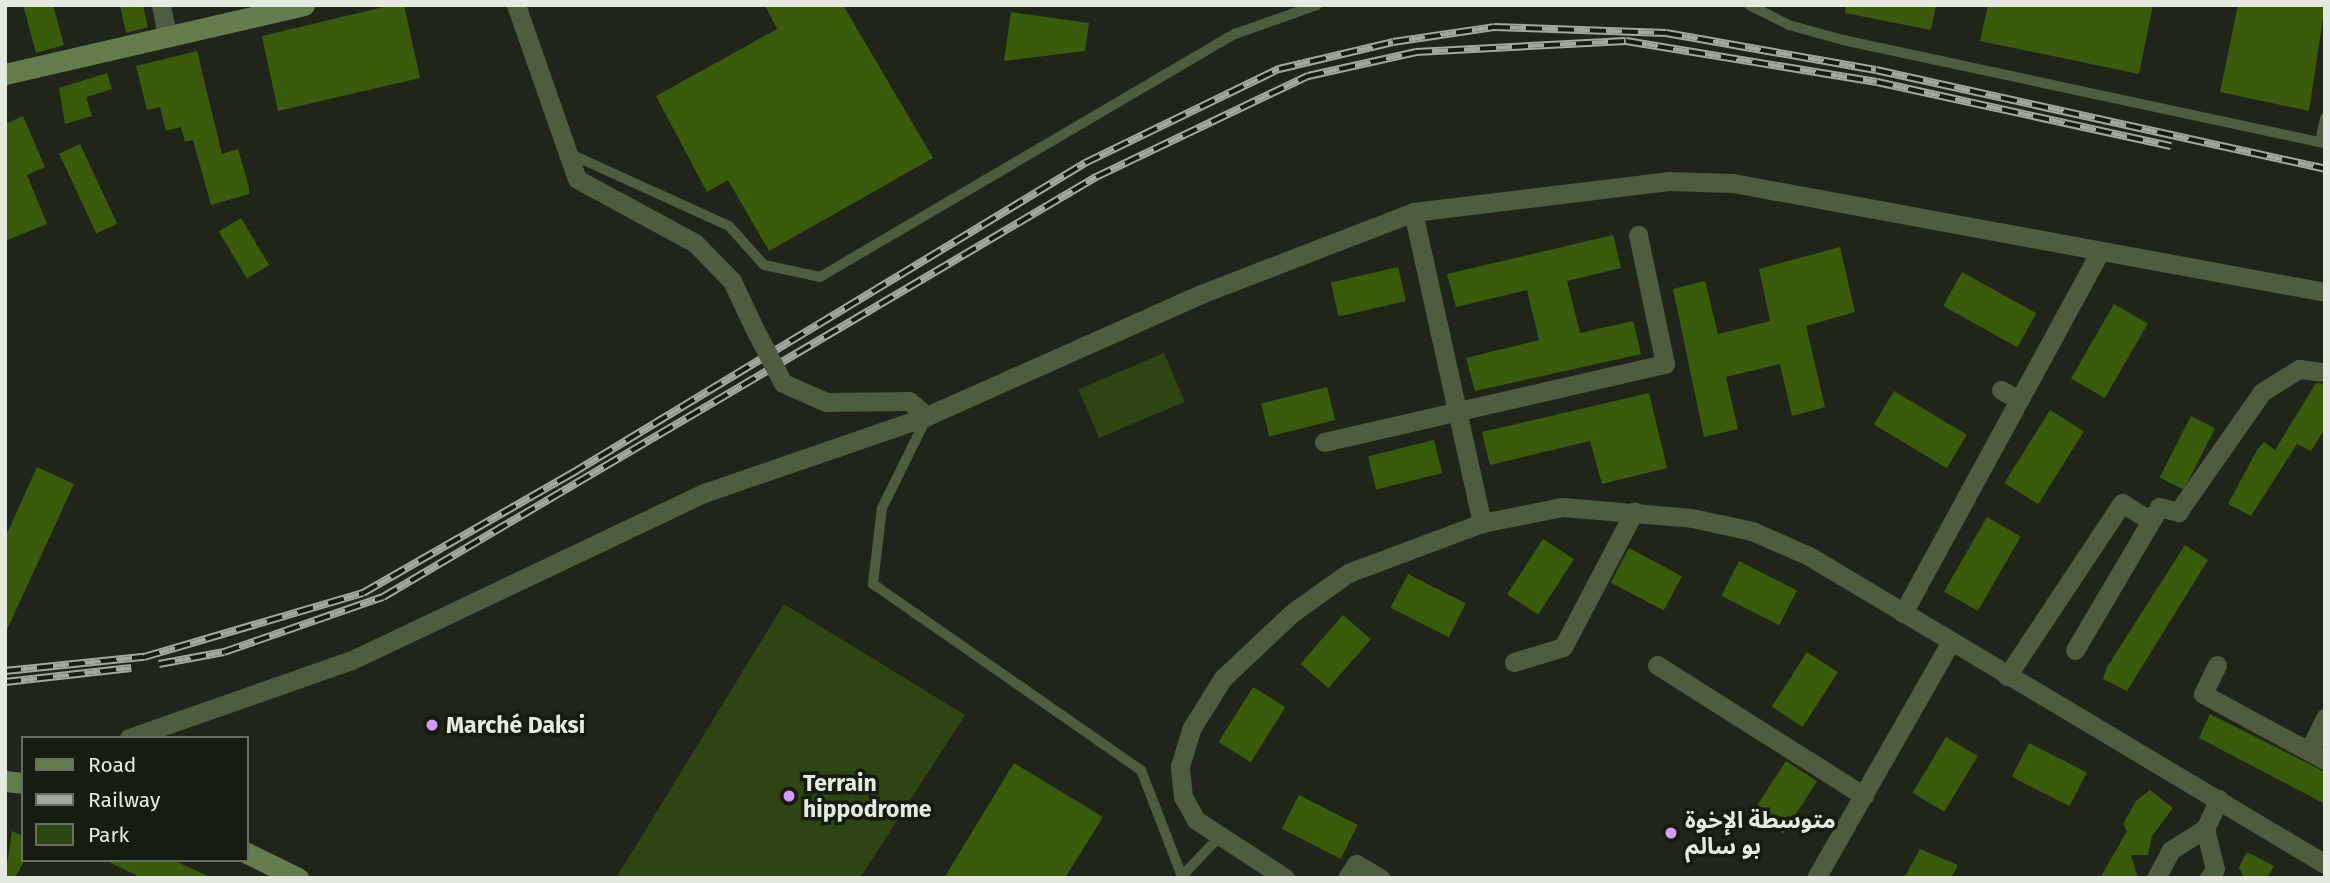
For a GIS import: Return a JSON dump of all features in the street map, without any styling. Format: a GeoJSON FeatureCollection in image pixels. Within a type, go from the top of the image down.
{"type":"FeatureCollection","features":[{"type":"Feature","properties":{"kind":"main road"},"geometry":{"type":"LineString","coordinates":[[5,74],[292,7]]}},
{"type":"Feature","properties":{"kind":"main road"},"geometry":{"type":"LineString","coordinates":[[248,853],[298,878]]}},
{"type":"Feature","properties":{"kind":"street"},"geometry":{"type":"LineString","coordinates":[[161,5],[167,36]]}},
{"type":"Feature","properties":{"kind":"street"},"geometry":{"type":"LineString","coordinates":[[516,5],[563,151],[577,179],[695,243],[732,281],[783,383],[826,402],[909,401],[927,416]]}},
{"type":"Feature","properties":{"kind":"street"},"geometry":{"type":"LineString","coordinates":[[135,736],[376,650],[704,493],[927,416],[1200,294],[1413,212],[1668,181],[1734,183],[2325,292]]}},
{"type":"Feature","properties":{"kind":"street"},"geometry":{"type":"LineString","coordinates":[[1413,212],[1482,523]]}},
{"type":"Feature","properties":{"kind":"street"},"geometry":{"type":"LineString","coordinates":[[1324,442],[1665,364],[1638,235]]}},
{"type":"Feature","properties":{"kind":"street"},"geometry":{"type":"LineString","coordinates":[[1903,613],[2100,251]]}},
{"type":"Feature","properties":{"kind":"street"},"geometry":{"type":"LineString","coordinates":[[2075,650],[2159,507],[2178,512],[2262,392],[2299,369],[2325,372]]}},
{"type":"Feature","properties":{"kind":"street"},"geometry":{"type":"LineString","coordinates":[[2001,390],[2020,400]]}},
{"type":"Feature","properties":{"kind":"street"},"geometry":{"type":"LineString","coordinates":[[2007,676],[2122,503],[2151,521]]}},
{"type":"Feature","properties":{"kind":"street"},"geometry":{"type":"LineString","coordinates":[[1286,878],[1196,820],[1183,797],[1180,766],[1191,729],[1223,678],[1292,613],[1348,573],[1482,523],[1562,507],[1634,512],[1752,531],[1809,556],[1950,643],[2219,799],[2325,864]]}},
{"type":"Feature","properties":{"kind":"street"},"geometry":{"type":"LineString","coordinates":[[1514,662],[1563,647],[1634,512]]}},
{"type":"Feature","properties":{"kind":"street"},"geometry":{"type":"LineString","coordinates":[[1816,878],[1950,643]]}},
{"type":"Feature","properties":{"kind":"street"},"geometry":{"type":"LineString","coordinates":[[1657,665],[1864,796]]}},
{"type":"Feature","properties":{"kind":"street"},"geometry":{"type":"LineString","coordinates":[[2217,665],[2203,694],[2317,755],[2325,718]]}},
{"type":"Feature","properties":{"kind":"street"},"geometry":{"type":"LineString","coordinates":[[5,779],[21,772]]}},
{"type":"Feature","properties":{"kind":"street"},"geometry":{"type":"LineString","coordinates":[[2156,878],[2171,850],[2205,829],[2219,799]]}},
{"type":"Feature","properties":{"kind":"street"},"geometry":{"type":"LineString","coordinates":[[2205,829],[2215,869],[2210,878]]}},
{"type":"Feature","properties":{"kind":"street"},"geometry":{"type":"LineString","coordinates":[[1347,878],[1356,864],[1380,878]]}},
{"type":"Feature","properties":{"kind":"lane"},"geometry":{"type":"LineString","coordinates":[[563,151],[729,226],[764,265],[820,277],[1235,33],[1317,5]]}},
{"type":"Feature","properties":{"kind":"lane"},"geometry":{"type":"LineString","coordinates":[[1749,5],[1789,25],[1843,40],[2322,142],[2325,118]]}},
{"type":"Feature","properties":{"kind":"lane"},"geometry":{"type":"LineString","coordinates":[[927,416],[882,508],[873,584],[1141,770],[1182,876],[1219,837]]}},
{"type":"Feature","properties":{"kind":"green space"},"geometry":{"type":"Polygon","coordinates":[[[1164,353],[1185,402],[1099,438],[1078,389],[1164,353]]]}},
{"type":"Feature","properties":{"kind":"green space","name":"Terrain hippodrome"},"geometry":{"type":"Polygon","coordinates":[[[784,604],[965,715],[860,878],[616,878],[784,604]]]}},
{"type":"Feature","properties":{"kind":"building"},"geometry":{"type":"Polygon","coordinates":[[[23,5],[53,5],[64,45],[36,53],[23,5]]]}},
{"type":"Feature","properties":{"kind":"building"},"geometry":{"type":"Polygon","coordinates":[[[120,5],[143,5],[148,27],[126,33],[120,5]]]}},
{"type":"Feature","properties":{"kind":"building"},"geometry":{"type":"Polygon","coordinates":[[[392,5],[404,5],[420,78],[278,111],[262,36],[392,5]]]}},
{"type":"Feature","properties":{"kind":"building"},"geometry":{"type":"Polygon","coordinates":[[[765,5],[843,5],[933,158],[769,251],[728,180],[707,192],[656,96],[777,29],[765,5]]]}},
{"type":"Feature","properties":{"kind":"building"},"geometry":{"type":"Polygon","coordinates":[[[1846,5],[1936,5],[1931,30],[1845,13],[1846,5]]]}},
{"type":"Feature","properties":{"kind":"building"},"geometry":{"type":"Polygon","coordinates":[[[1988,5],[2153,5],[2139,74],[1980,41],[1988,5]]]}},
{"type":"Feature","properties":{"kind":"building"},"geometry":{"type":"Polygon","coordinates":[[[2238,5],[2325,5],[2309,111],[2220,92],[2238,5]]]}},
{"type":"Feature","properties":{"kind":"building"},"geometry":{"type":"Polygon","coordinates":[[[1011,12],[1089,23],[1085,51],[1004,61],[1011,12]]]}},
{"type":"Feature","properties":{"kind":"building"},"geometry":{"type":"Polygon","coordinates":[[[197,51],[222,154],[238,149],[249,187],[249,194],[211,205],[193,140],[185,142],[181,127],[166,131],[160,107],[147,110],[136,66],[197,51]]]}},
{"type":"Feature","properties":{"kind":"building"},"geometry":{"type":"Polygon","coordinates":[[[107,73],[112,89],[86,97],[92,116],[65,124],[59,88],[107,73]]]}},
{"type":"Feature","properties":{"kind":"building"},"geometry":{"type":"Polygon","coordinates":[[[23,116],[45,167],[27,175],[47,224],[5,241],[5,124],[23,116]]]}},
{"type":"Feature","properties":{"kind":"building"},"geometry":{"type":"Polygon","coordinates":[[[80,144],[117,224],[96,233],[59,154],[80,144]]]}},
{"type":"Feature","properties":{"kind":"building"},"geometry":{"type":"Polygon","coordinates":[[[241,218],[269,265],[247,279],[219,231],[241,218]]]}},
{"type":"Feature","properties":{"kind":"building"},"geometry":{"type":"Polygon","coordinates":[[[1613,235],[1621,268],[1567,281],[1580,333],[1633,321],[1641,354],[1475,391],[1466,358],[1539,340],[1527,290],[1456,307],[1447,274],[1613,235]]]}},
{"type":"Feature","properties":{"kind":"building"},"geometry":{"type":"Polygon","coordinates":[[[1840,247],[1855,312],[1806,326],[1825,407],[1792,416],[1780,364],[1726,377],[1738,429],[1704,437],[1673,289],[1705,281],[1718,334],[1770,321],[1759,269],[1840,247]]]}},
{"type":"Feature","properties":{"kind":"building"},"geometry":{"type":"Polygon","coordinates":[[[1398,267],[1406,301],[1339,317],[1331,283],[1398,267]]]}},
{"type":"Feature","properties":{"kind":"building"},"geometry":{"type":"Polygon","coordinates":[[[1962,272],[2036,313],[2017,347],[1943,306],[1962,272]]]}},
{"type":"Feature","properties":{"kind":"building"},"geometry":{"type":"Polygon","coordinates":[[[2114,304],[2148,323],[2105,398],[2071,378],[2114,304]]]}},
{"type":"Feature","properties":{"kind":"building"},"geometry":{"type":"Polygon","coordinates":[[[2316,383],[2325,384],[2325,428],[2311,451],[2297,444],[2251,516],[2228,504],[2257,450],[2264,442],[2275,450],[2316,383]]]}},
{"type":"Feature","properties":{"kind":"building"},"geometry":{"type":"Polygon","coordinates":[[[1327,387],[1335,420],[1269,436],[1261,403],[1327,387]]]}},
{"type":"Feature","properties":{"kind":"building"},"geometry":{"type":"Polygon","coordinates":[[[1894,391],[1967,435],[1947,468],[1874,424],[1894,391]]]}},
{"type":"Feature","properties":{"kind":"building"},"geometry":{"type":"Polygon","coordinates":[[[1649,393],[1667,468],[1602,484],[1590,441],[1490,465],[1482,432],[1649,393]]]}},
{"type":"Feature","properties":{"kind":"building"},"geometry":{"type":"Polygon","coordinates":[[[2050,410],[2084,431],[2038,504],[2004,483],[2050,410]]]}},
{"type":"Feature","properties":{"kind":"building"},"geometry":{"type":"Polygon","coordinates":[[[2191,416],[2215,428],[2184,490],[2160,477],[2191,416]]]}},
{"type":"Feature","properties":{"kind":"building"},"geometry":{"type":"Polygon","coordinates":[[[1434,440],[1442,473],[1376,489],[1368,456],[1434,440]]]}},
{"type":"Feature","properties":{"kind":"building"},"geometry":{"type":"Polygon","coordinates":[[[37,467],[74,484],[5,634],[5,538],[37,467]]]}},
{"type":"Feature","properties":{"kind":"building"},"geometry":{"type":"Polygon","coordinates":[[[1987,517],[2021,536],[1978,611],[1944,591],[1987,517]]]}},
{"type":"Feature","properties":{"kind":"building"},"geometry":{"type":"Polygon","coordinates":[[[1543,539],[1574,559],[1538,615],[1507,594],[1543,539]]]}},
{"type":"Feature","properties":{"kind":"building"},"geometry":{"type":"Polygon","coordinates":[[[2185,545],[2208,560],[2127,691],[2103,679],[2107,667],[2185,545]]]}},
{"type":"Feature","properties":{"kind":"building"},"geometry":{"type":"Polygon","coordinates":[[[1629,548],[1682,576],[1664,611],[1611,582],[1629,548]]]}},
{"type":"Feature","properties":{"kind":"building"},"geometry":{"type":"Polygon","coordinates":[[[1739,561],[1797,591],[1779,625],[1721,596],[1739,561]]]}},
{"type":"Feature","properties":{"kind":"building"},"geometry":{"type":"Polygon","coordinates":[[[1408,574],[1466,604],[1449,637],[1391,608],[1408,574]]]}},
{"type":"Feature","properties":{"kind":"building"},"geometry":{"type":"Polygon","coordinates":[[[1343,615],[1371,639],[1328,688],[1300,664],[1343,615]]]}},
{"type":"Feature","properties":{"kind":"building"},"geometry":{"type":"Polygon","coordinates":[[[1807,652],[1838,672],[1803,727],[1772,707],[1807,652]]]}},
{"type":"Feature","properties":{"kind":"building"},"geometry":{"type":"Polygon","coordinates":[[[1253,687],[1285,707],[1251,762],[1219,742],[1253,687]]]}},
{"type":"Feature","properties":{"kind":"building"},"geometry":{"type":"Polygon","coordinates":[[[2210,714],[2325,772],[2325,804],[2199,738],[2210,714]]]}},
{"type":"Feature","properties":{"kind":"building"},"geometry":{"type":"Polygon","coordinates":[[[1946,737],[1978,756],[1944,812],[1913,793],[1946,737]]]}},
{"type":"Feature","properties":{"kind":"building"},"geometry":{"type":"Polygon","coordinates":[[[2029,743],[2087,773],[2070,806],[2012,777],[2029,743]]]}},
{"type":"Feature","properties":{"kind":"building"},"geometry":{"type":"Polygon","coordinates":[[[1786,761],[1817,781],[1783,833],[1752,813],[1786,761]]]}},
{"type":"Feature","properties":{"kind":"building"},"geometry":{"type":"Polygon","coordinates":[[[1014,763],[1103,817],[1065,878],[944,878],[1014,763]]]}},
{"type":"Feature","properties":{"kind":"building"},"geometry":{"type":"Polygon","coordinates":[[[2150,790],[2173,808],[2152,836],[2148,855],[2131,855],[2138,878],[2100,878],[2127,831],[2123,824],[2136,801],[2150,790]]]}},
{"type":"Feature","properties":{"kind":"building"},"geometry":{"type":"Polygon","coordinates":[[[1299,795],[1358,825],[1341,859],[1282,829],[1299,795]]]}},
{"type":"Feature","properties":{"kind":"building"},"geometry":{"type":"Polygon","coordinates":[[[12,831],[21,835],[23,863],[15,878],[5,878],[12,831]]]}},
{"type":"Feature","properties":{"kind":"building"},"geometry":{"type":"Polygon","coordinates":[[[1920,849],[1958,865],[1951,878],[1904,878],[1920,849]]]}},
{"type":"Feature","properties":{"kind":"building"},"geometry":{"type":"Polygon","coordinates":[[[2247,852],[2274,866],[2267,878],[2244,878],[2239,867],[2247,852]]]}},
{"type":"Feature","properties":{"kind":"building"},"geometry":{"type":"Polygon","coordinates":[[[109,862],[177,862],[212,878],[142,878],[109,862]]]}},
{"type":"Feature","properties":{"kind":"railway"},"geometry":{"type":"LineString","coordinates":[[5,671],[144,657],[363,593],[571,474],[1085,163],[1279,69],[1393,42],[1494,27],[1666,33],[1876,70],[2325,169]]}},
{"type":"Feature","properties":{"kind":"railway"},"geometry":{"type":"LineString","coordinates":[[159,664],[224,652],[383,597],[1096,177],[1308,76],[1416,52],[1626,41],[1877,82],[2171,146]]}},
{"type":"Feature","properties":{"kind":"railway"},"geometry":{"type":"LineString","coordinates":[[5,682],[131,668]]}},
{"type":"Feature","properties":{"kind":"place","name":"Marché Daksi"},"geometry":{"type":"Point","coordinates":[432,725]}},
{"type":"Feature","properties":{"kind":"place","name":"Terrain hippodrome"},"geometry":{"type":"Point","coordinates":[789,796]}},
{"type":"Feature","properties":{"kind":"place","name":"متوسطة الإخوة بو سالم"},"geometry":{"type":"Point","coordinates":[1671,833]}}]}
